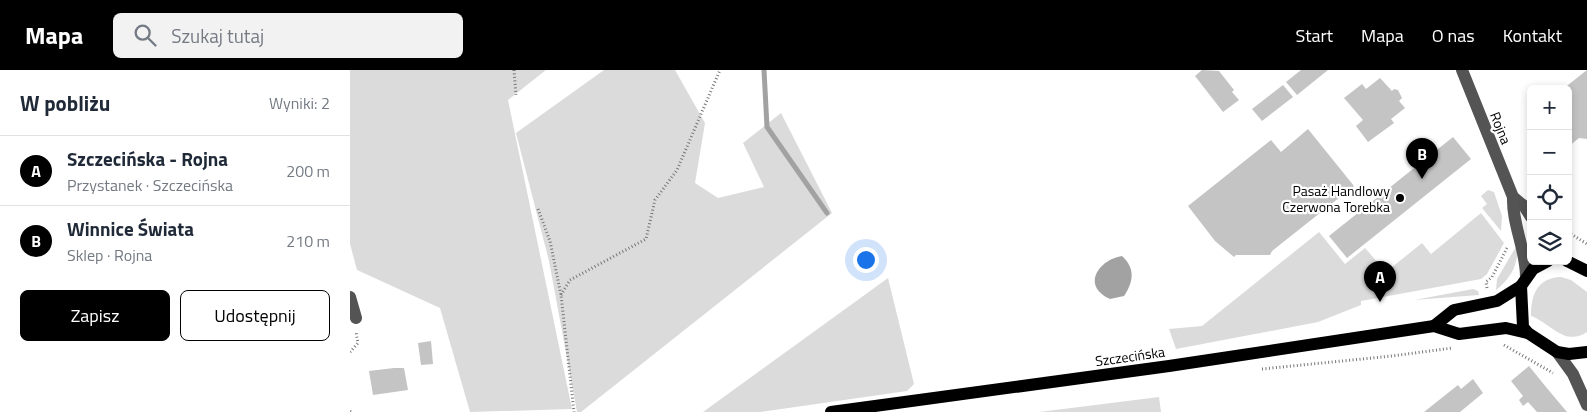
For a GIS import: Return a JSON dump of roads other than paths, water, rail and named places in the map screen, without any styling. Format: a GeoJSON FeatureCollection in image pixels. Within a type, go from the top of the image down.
{"type":"FeatureCollection","features":[{"type":"Feature","properties":{"kind":"main road"},"geometry":{"type":"LineString","coordinates":[[1572,264],[1587,272]]}},
{"type":"Feature","properties":{"kind":"main road"},"geometry":{"type":"LineString","coordinates":[[1434,326],[1454,310],[1497,301],[1523,281],[1533,269],[1540,265]]}},
{"type":"Feature","properties":{"kind":"main road"},"geometry":{"type":"LineString","coordinates":[[1523,281],[1521,318],[1528,333],[1557,352],[1568,354],[1587,352]]}},
{"type":"Feature","properties":{"kind":"main road","name":"Szczecińska"},"geometry":{"type":"LineString","coordinates":[[831,412],[1169,366],[1434,326],[1459,334],[1506,328],[1528,333]]}},
{"type":"Feature","properties":{"kind":"street","name":"Rojna"},"geometry":{"type":"LineString","coordinates":[[1462,70],[1513,197],[1512,211],[1523,249],[1523,281]]}},
{"type":"Feature","properties":{"kind":"street","name":"Rojna"},"geometry":{"type":"LineString","coordinates":[[1513,197],[1527,211]]}},
{"type":"Feature","properties":{"kind":"street"},"geometry":{"type":"LineString","coordinates":[[350,297],[356,318]]}},
{"type":"Feature","properties":{"kind":"street"},"geometry":{"type":"LineString","coordinates":[[1557,352],[1573,374],[1587,405]]}},
{"type":"Feature","properties":{"kind":"waterway"},"geometry":{"type":"LineString","coordinates":[[764,70],[767,127],[827,213]]}},
{"type":"Feature","properties":{"kind":"place","name":"Winnice Świata"},"geometry":{"type":"Point","coordinates":[1422,179]}},
{"type":"Feature","properties":{"kind":"place","name":"Pasaż Handlowy Czerwona Torebka"},"geometry":{"type":"Point","coordinates":[1400,198]}},
{"type":"Feature","properties":{"kind":"place","name":"Szczecińska - Rojna"},"geometry":{"type":"Point","coordinates":[1380,302]}}]}
